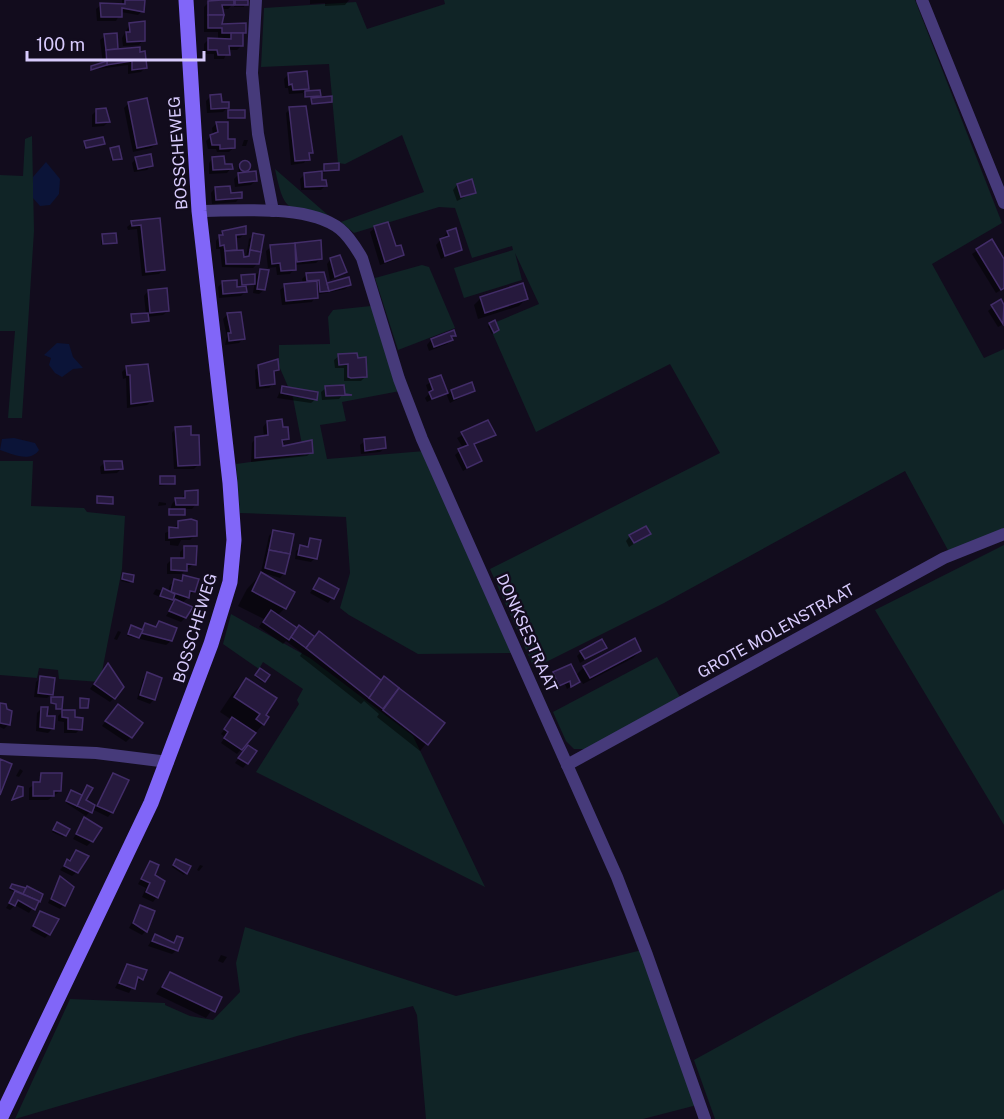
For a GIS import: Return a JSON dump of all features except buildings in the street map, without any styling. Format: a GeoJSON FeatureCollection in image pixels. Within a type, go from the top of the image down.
{"type":"FeatureCollection","features":[{"type":"Feature","properties":{"kind":"street","name":"BOSSCHEWEG"},"geometry":{"type":"LineString","coordinates":[[0,1119],[168,762],[211,645],[230,582],[234,540],[199,211],[186,0]]}},
{"type":"Feature","properties":{"kind":"street"},"geometry":{"type":"LineString","coordinates":[[256,0],[252,73],[258,134],[273,211]]}},
{"type":"Feature","properties":{"kind":"street"},"geometry":{"type":"LineString","coordinates":[[922,0],[1000,179],[1004,203]]}},
{"type":"Feature","properties":{"kind":"street","name":"DONKSESTRAAT"},"geometry":{"type":"LineString","coordinates":[[199,211],[273,211],[325,220],[346,235],[363,258],[399,378],[422,439],[567,765],[647,955],[705,1119]]}},
{"type":"Feature","properties":{"kind":"street","name":"GROTE MOLENSTRAAT"},"geometry":{"type":"LineString","coordinates":[[567,765],[944,558],[1004,534]]}},
{"type":"Feature","properties":{"kind":"street"},"geometry":{"type":"LineString","coordinates":[[0,748],[96,753],[168,762]]}},
{"type":"Feature","properties":{"kind":"green space"},"geometry":{"type":"Polygon","coordinates":[[[444,0],[915,0],[1002,223],[932,264],[984,358],[1004,349],[1004,528],[949,552],[905,471],[664,603],[534,668],[490,569],[720,453],[670,364],[536,432],[489,325],[539,304],[515,253],[522,280],[464,298],[454,268],[513,250],[512,246],[472,258],[455,208],[439,207],[354,233],[341,222],[424,192],[402,135],[345,164],[338,163],[329,64],[261,67],[264,8],[356,2],[367,29],[445,4],[444,0]]]}},
{"type":"Feature","properties":{"kind":"green space"},"geometry":{"type":"Polygon","coordinates":[[[32,136],[34,231],[22,418],[8,418],[15,331],[0,331],[0,175],[23,176],[25,139],[32,136]]]}},
{"type":"Feature","properties":{"kind":"green space"},"geometry":{"type":"Polygon","coordinates":[[[275,169],[329,216],[296,210],[290,206],[281,194],[275,169]]]}},
{"type":"Feature","properties":{"kind":"green space"},"geometry":{"type":"Polygon","coordinates":[[[422,265],[429,267],[455,328],[398,350],[375,278],[422,265]]]}},
{"type":"Feature","properties":{"kind":"green space"},"geometry":{"type":"Polygon","coordinates":[[[371,306],[400,391],[342,402],[346,421],[320,425],[327,459],[425,451],[514,653],[418,654],[340,608],[350,573],[346,517],[240,513],[236,464],[304,455],[293,398],[279,366],[279,345],[330,344],[328,317],[333,310],[371,306]]]}},
{"type":"Feature","properties":{"kind":"green space"},"geometry":{"type":"Polygon","coordinates":[[[0,461],[33,461],[31,506],[84,508],[87,512],[125,516],[122,569],[100,682],[59,679],[58,670],[39,668],[37,678],[0,675],[0,461]]]}},
{"type":"Feature","properties":{"kind":"green space"},"geometry":{"type":"Polygon","coordinates":[[[1004,545],[1004,825],[875,610],[1004,545]]]}},
{"type":"Feature","properties":{"kind":"green space"},"geometry":{"type":"Polygon","coordinates":[[[231,614],[310,658],[413,736],[485,887],[256,772],[299,704],[297,700],[303,689],[263,662],[259,669],[223,644],[231,614]]]}},
{"type":"Feature","properties":{"kind":"green space"},"geometry":{"type":"Polygon","coordinates":[[[657,657],[680,697],[586,749],[574,749],[566,741],[553,712],[657,657]]]}},
{"type":"Feature","properties":{"kind":"green space"},"geometry":{"type":"Polygon","coordinates":[[[1004,889],[1004,1119],[715,1119],[694,1060],[1004,889]]]}},
{"type":"Feature","properties":{"kind":"green space"},"geometry":{"type":"Polygon","coordinates":[[[245,927],[456,996],[642,950],[697,1105],[643,1119],[426,1119],[417,1015],[413,1006],[297,1036],[15,1119],[70,999],[165,1003],[190,1016],[213,1020],[240,992],[236,963],[245,927]]]}},
{"type":"Feature","properties":{"kind":"water"},"geometry":{"type":"Polygon","coordinates":[[[46,162],[60,179],[59,194],[50,205],[40,206],[33,198],[33,177],[46,162]]]}},
{"type":"Feature","properties":{"kind":"water"},"geometry":{"type":"Polygon","coordinates":[[[57,343],[69,344],[73,357],[83,368],[73,369],[62,377],[55,373],[49,365],[51,358],[44,355],[57,343]]]}},
{"type":"Feature","properties":{"kind":"water"},"geometry":{"type":"Polygon","coordinates":[[[14,438],[35,443],[39,450],[26,457],[0,450],[2,439],[14,438]]]}}]}
